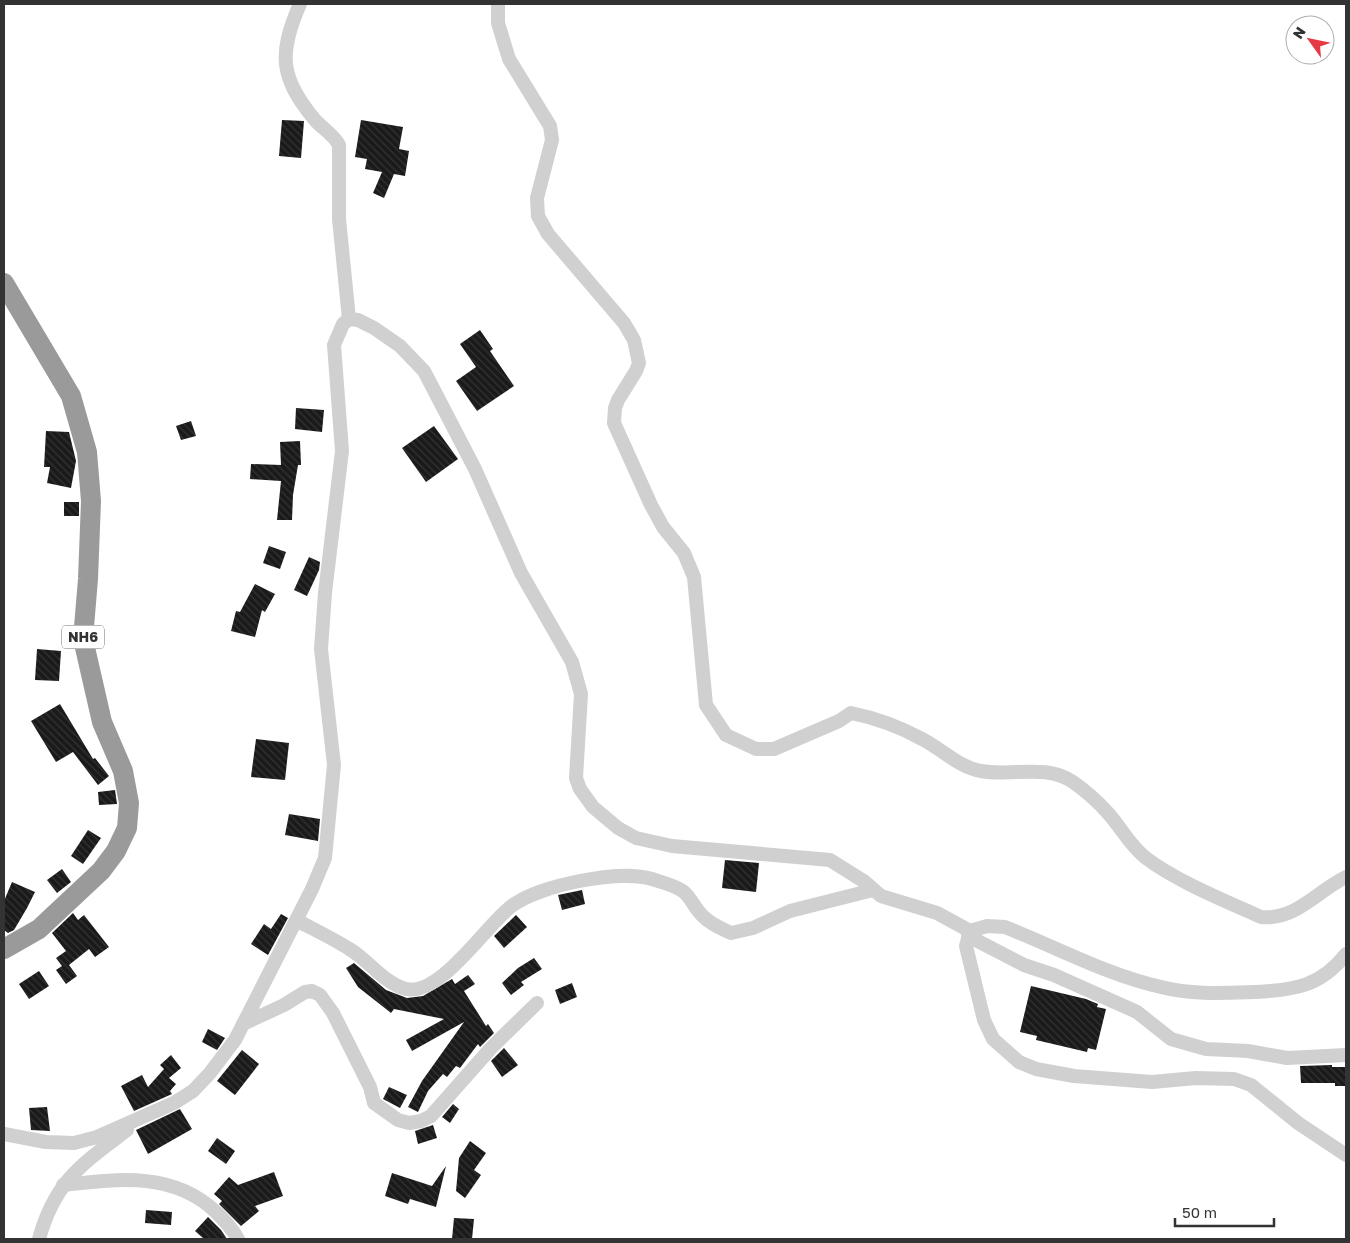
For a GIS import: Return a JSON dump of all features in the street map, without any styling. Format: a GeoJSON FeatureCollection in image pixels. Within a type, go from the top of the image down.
{"type":"FeatureCollection","features":[{"type":"Feature","properties":{"kind":"highway","name":"NH6"},"geometry":{"type":"LineString","coordinates":[[4,283],[71,396],[88,452],[91,501],[82,639],[102,722],[123,771],[129,803],[127,828],[116,851],[101,872],[39,929],[4,949]]}},
{"type":"Feature","properties":{"kind":"street"},"geometry":{"type":"LineString","coordinates":[[300,4],[286,41],[286,64],[290,83],[298,99],[322,128],[334,136],[338,145],[339,219],[349,319]]}},
{"type":"Feature","properties":{"kind":"street"},"geometry":{"type":"LineString","coordinates":[[498,4],[498,23],[509,59],[550,126],[552,140],[537,198],[538,216],[548,234],[624,323],[634,340],[638,356],[636,370],[615,408],[614,423],[651,506],[690,564],[694,577],[706,705],[726,735],[756,749],[774,749],[840,721],[851,713],[896,726],[924,740],[952,760],[982,771],[1019,773],[1042,770],[1055,773],[1072,782],[1091,796],[1146,858],[1168,872],[1261,917],[1275,918],[1286,915],[1346,878]]}},
{"type":"Feature","properties":{"kind":"street"},"geometry":{"type":"LineString","coordinates":[[4,1134],[46,1142],[74,1143],[97,1137],[146,1116],[174,1103],[193,1091],[210,1073],[235,1040],[298,921],[325,858],[331,812],[334,765],[321,649],[325,593],[342,451],[334,345],[343,324],[349,319],[358,320],[374,328],[400,346],[424,371],[475,469],[528,588],[572,662],[581,694],[576,778],[580,789],[593,807],[618,828],[636,838],[651,843],[821,858],[840,865],[881,896],[937,913],[969,934],[1024,965],[1137,1012],[1171,1039],[1206,1049],[1248,1051],[1287,1058],[1346,1055]]}},
{"type":"Feature","properties":{"kind":"street"},"geometry":{"type":"LineString","coordinates":[[298,921],[352,951],[390,981],[406,989],[414,989],[422,988],[438,978],[477,944],[503,913],[515,903],[544,889],[572,882],[612,877],[650,878],[683,891],[704,918],[731,934],[753,928],[790,911],[872,890]]}},
{"type":"Feature","properties":{"kind":"street"},"geometry":{"type":"LineString","coordinates":[[969,934],[987,926],[1005,927],[1137,980],[1162,988],[1211,994],[1271,991],[1307,986],[1330,972],[1346,954]]}},
{"type":"Feature","properties":{"kind":"street"},"geometry":{"type":"LineString","coordinates":[[969,934],[966,946],[971,974],[984,1020],[993,1039],[1020,1062],[1036,1069],[1074,1076],[1143,1081],[1234,1079],[1251,1085],[1298,1123],[1346,1155]]}},
{"type":"Feature","properties":{"kind":"street"},"geometry":{"type":"LineString","coordinates":[[243,1024],[284,1005],[306,992],[312,991],[320,995],[333,1013],[370,1087],[374,1103],[398,1120],[409,1124],[421,1122],[431,1116],[491,1048],[537,1003]]}},
{"type":"Feature","properties":{"kind":"street"},"geometry":{"type":"LineString","coordinates":[[39,1239],[63,1185],[77,1168],[146,1116]]}},
{"type":"Feature","properties":{"kind":"street"},"geometry":{"type":"LineString","coordinates":[[63,1185],[126,1180],[163,1182],[184,1190],[204,1201],[227,1223],[238,1239]]}},
{"type":"Feature","properties":{"kind":"building"},"geometry":{"type":"Polygon","coordinates":[[[282,120],[304,121],[301,158],[279,156],[282,120]]]}},
{"type":"Feature","properties":{"kind":"building"},"geometry":{"type":"Polygon","coordinates":[[[361,120],[403,127],[399,149],[409,151],[405,176],[394,174],[384,198],[373,193],[382,172],[365,169],[367,159],[355,157],[361,120]]]}},
{"type":"Feature","properties":{"kind":"building"},"geometry":{"type":"Polygon","coordinates":[[[480,330],[493,349],[490,351],[514,386],[477,411],[456,381],[476,367],[460,344],[480,330]]]}},
{"type":"Feature","properties":{"kind":"building"},"geometry":{"type":"Polygon","coordinates":[[[296,408],[324,410],[322,432],[295,429],[296,408]]]}},
{"type":"Feature","properties":{"kind":"building"},"geometry":{"type":"Polygon","coordinates":[[[191,421],[196,436],[181,440],[176,426],[191,421]]]}},
{"type":"Feature","properties":{"kind":"building"},"geometry":{"type":"Polygon","coordinates":[[[434,426],[458,459],[426,482],[402,448],[434,426]]]}},
{"type":"Feature","properties":{"kind":"building"},"geometry":{"type":"Polygon","coordinates":[[[46,431],[69,432],[76,461],[71,488],[47,483],[50,467],[44,467],[46,431]]]}},
{"type":"Feature","properties":{"kind":"building"},"geometry":{"type":"Polygon","coordinates":[[[300,441],[301,465],[298,465],[293,495],[292,520],[277,520],[281,481],[250,479],[251,464],[281,465],[280,442],[300,441]]]}},
{"type":"Feature","properties":{"kind":"building"},"geometry":{"type":"Polygon","coordinates":[[[64,502],[79,502],[79,516],[64,516],[64,502]]]}},
{"type":"Feature","properties":{"kind":"building"},"geometry":{"type":"Polygon","coordinates":[[[269,546],[286,552],[280,569],[263,563],[269,546]]]}},
{"type":"Feature","properties":{"kind":"building"},"geometry":{"type":"Polygon","coordinates":[[[309,557],[320,562],[319,570],[307,596],[294,590],[309,557]]]}},
{"type":"Feature","properties":{"kind":"building"},"geometry":{"type":"Polygon","coordinates":[[[255,584],[275,594],[265,612],[262,610],[255,637],[231,631],[236,611],[240,612],[255,584]]]}},
{"type":"Feature","properties":{"kind":"building"},"geometry":{"type":"Polygon","coordinates":[[[37,649],[61,651],[59,681],[35,680],[37,649]]]}},
{"type":"Feature","properties":{"kind":"building"},"geometry":{"type":"Polygon","coordinates":[[[60,704],[93,759],[95,758],[109,776],[98,785],[73,752],[56,762],[31,721],[60,704]]]}},
{"type":"Feature","properties":{"kind":"building"},"geometry":{"type":"Polygon","coordinates":[[[256,739],[289,743],[285,780],[251,777],[256,739]]]}},
{"type":"Feature","properties":{"kind":"building"},"geometry":{"type":"Polygon","coordinates":[[[115,790],[117,804],[99,805],[98,792],[115,790]]]}},
{"type":"Feature","properties":{"kind":"building"},"geometry":{"type":"Polygon","coordinates":[[[289,814],[320,819],[318,841],[285,835],[289,814]]]}},
{"type":"Feature","properties":{"kind":"building"},"geometry":{"type":"Polygon","coordinates":[[[88,830],[101,838],[83,864],[71,856],[88,830]]]}},
{"type":"Feature","properties":{"kind":"building"},"geometry":{"type":"Polygon","coordinates":[[[725,860],[759,863],[756,892],[722,888],[725,860]]]}},
{"type":"Feature","properties":{"kind":"building"},"geometry":{"type":"Polygon","coordinates":[[[62,869],[71,882],[57,893],[47,880],[62,869]]]}},
{"type":"Feature","properties":{"kind":"building"},"geometry":{"type":"Polygon","coordinates":[[[12,882],[35,892],[14,930],[8,933],[4,930],[4,901],[12,882]]]}},
{"type":"Feature","properties":{"kind":"building"},"geometry":{"type":"Polygon","coordinates":[[[582,890],[585,904],[562,910],[558,895],[582,890]]]}},
{"type":"Feature","properties":{"kind":"building"},"geometry":{"type":"Polygon","coordinates":[[[73,913],[78,920],[84,915],[109,947],[95,957],[89,949],[69,965],[77,976],[66,984],[56,970],[62,966],[56,958],[66,951],[52,933],[73,913]]]}},
{"type":"Feature","properties":{"kind":"building"},"geometry":{"type":"Polygon","coordinates":[[[281,914],[288,918],[268,955],[251,944],[264,924],[271,929],[281,914]]]}},
{"type":"Feature","properties":{"kind":"building"},"geometry":{"type":"Polygon","coordinates":[[[516,915],[527,927],[504,948],[494,936],[516,915]]]}},
{"type":"Feature","properties":{"kind":"building"},"geometry":{"type":"Polygon","coordinates":[[[534,958],[542,969],[521,982],[524,985],[511,995],[502,983],[518,968],[534,958]]]}},
{"type":"Feature","properties":{"kind":"building"},"geometry":{"type":"Polygon","coordinates":[[[354,963],[386,990],[407,998],[423,996],[452,979],[455,984],[468,975],[475,984],[464,991],[486,1026],[488,1024],[494,1033],[480,1047],[478,1044],[460,1068],[456,1066],[447,1077],[443,1074],[428,1091],[418,1112],[408,1107],[422,1081],[464,1022],[412,1051],[406,1040],[444,1019],[394,1009],[391,1013],[358,987],[346,968],[354,963]]]}},
{"type":"Feature","properties":{"kind":"building"},"geometry":{"type":"Polygon","coordinates":[[[39,971],[49,986],[29,999],[19,984],[39,971]]]}},
{"type":"Feature","properties":{"kind":"building"},"geometry":{"type":"Polygon","coordinates":[[[572,983],[577,997],[560,1004],[555,990],[572,983]]]}},
{"type":"Feature","properties":{"kind":"building"},"geometry":{"type":"Polygon","coordinates":[[[1031,986],[1086,999],[1098,1004],[1097,1007],[1106,1009],[1096,1050],[1088,1048],[1087,1052],[1036,1040],[1037,1036],[1020,1032],[1031,986]]]}},
{"type":"Feature","properties":{"kind":"building"},"geometry":{"type":"Polygon","coordinates":[[[208,1029],[225,1038],[217,1050],[202,1042],[208,1029]]]}},
{"type":"Feature","properties":{"kind":"building"},"geometry":{"type":"Polygon","coordinates":[[[504,1048],[518,1065],[502,1077],[491,1061],[504,1048]]]}},
{"type":"Feature","properties":{"kind":"building"},"geometry":{"type":"Polygon","coordinates":[[[242,1050],[259,1064],[235,1095],[217,1081],[242,1050]]]}},
{"type":"Feature","properties":{"kind":"building"},"geometry":{"type":"Polygon","coordinates":[[[171,1055],[181,1068],[169,1078],[176,1084],[170,1091],[172,1094],[134,1111],[121,1086],[142,1075],[148,1087],[164,1069],[160,1065],[171,1055]]]}},
{"type":"Feature","properties":{"kind":"building"},"geometry":{"type":"Polygon","coordinates":[[[1332,1065],[1332,1067],[1346,1067],[1346,1086],[1335,1086],[1335,1083],[1301,1083],[1300,1066],[1332,1065]]]}},
{"type":"Feature","properties":{"kind":"building"},"geometry":{"type":"Polygon","coordinates":[[[389,1087],[407,1095],[400,1108],[383,1099],[389,1087]]]}},
{"type":"Feature","properties":{"kind":"building"},"geometry":{"type":"Polygon","coordinates":[[[453,1104],[459,1109],[450,1123],[442,1117],[453,1104]]]}},
{"type":"Feature","properties":{"kind":"building"},"geometry":{"type":"Polygon","coordinates":[[[47,1107],[50,1131],[31,1130],[29,1108],[47,1107]]]}},
{"type":"Feature","properties":{"kind":"building"},"geometry":{"type":"Polygon","coordinates":[[[180,1109],[192,1129],[148,1154],[136,1130],[180,1109]]]}},
{"type":"Feature","properties":{"kind":"building"},"geometry":{"type":"Polygon","coordinates":[[[433,1125],[437,1138],[418,1144],[415,1131],[433,1125]]]}},
{"type":"Feature","properties":{"kind":"building"},"geometry":{"type":"Polygon","coordinates":[[[217,1138],[235,1151],[226,1164],[208,1151],[217,1138]]]}},
{"type":"Feature","properties":{"kind":"building"},"geometry":{"type":"Polygon","coordinates":[[[470,1141],[486,1153],[474,1170],[481,1175],[465,1198],[456,1191],[459,1158],[470,1141]]]}},
{"type":"Feature","properties":{"kind":"building"},"geometry":{"type":"Polygon","coordinates":[[[446,1166],[436,1207],[410,1199],[408,1204],[385,1196],[392,1173],[432,1186],[446,1166]]]}},
{"type":"Feature","properties":{"kind":"building"},"geometry":{"type":"Polygon","coordinates":[[[274,1172],[283,1196],[255,1206],[259,1211],[241,1226],[219,1204],[222,1201],[214,1194],[229,1177],[238,1185],[274,1172]]]}},
{"type":"Feature","properties":{"kind":"building"},"geometry":{"type":"Polygon","coordinates":[[[146,1210],[172,1212],[171,1225],[145,1223],[146,1210]]]}},
{"type":"Feature","properties":{"kind":"building"},"geometry":{"type":"Polygon","coordinates":[[[208,1217],[227,1239],[204,1239],[195,1231],[208,1217]]]}},
{"type":"Feature","properties":{"kind":"building"},"geometry":{"type":"Polygon","coordinates":[[[454,1218],[474,1219],[472,1239],[452,1239],[454,1218]]]}}]}
